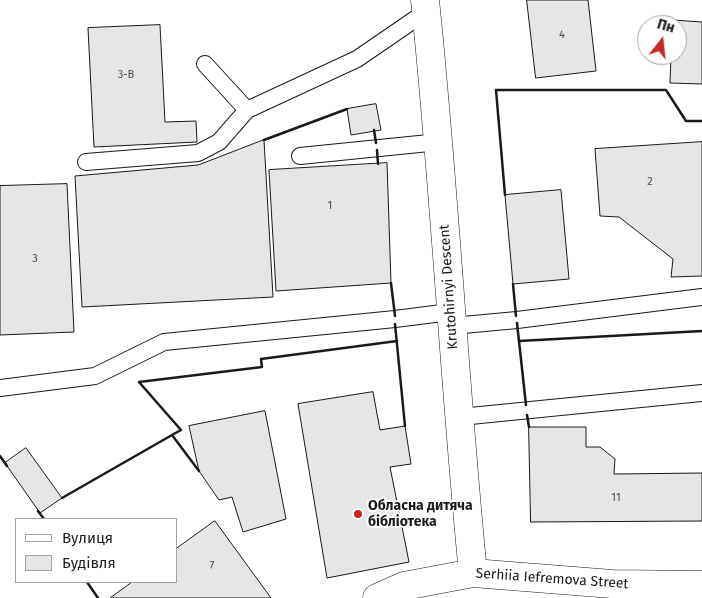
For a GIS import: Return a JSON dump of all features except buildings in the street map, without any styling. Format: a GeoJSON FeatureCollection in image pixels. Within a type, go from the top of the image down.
{"type":"FeatureCollection","features":[{"type":"Feature","properties":{"kind":"street","name":"Krutohirnyi Descent"},"geometry":{"type":"LineString","coordinates":[[426,5],[439,142],[451,319],[473,573]]}},
{"type":"Feature","properties":{"kind":"street","name":"Serhiia Iefremova Street"},"geometry":{"type":"LineString","coordinates":[[377,598],[404,586],[473,573],[613,591],[702,585]]}},
{"type":"Feature","properties":{"kind":"lane"},"geometry":{"type":"LineString","coordinates":[[86,162],[198,153],[218,142],[247,110],[357,59],[426,5]]}},
{"type":"Feature","properties":{"kind":"lane"},"geometry":{"type":"LineString","coordinates":[[204,64],[247,110]]}},
{"type":"Feature","properties":{"kind":"lane"},"geometry":{"type":"LineString","coordinates":[[300,156],[439,142]]}},
{"type":"Feature","properties":{"kind":"lane"},"geometry":{"type":"LineString","coordinates":[[0,388],[95,376],[164,342],[395,319],[517,320],[702,297]]}},
{"type":"Feature","properties":{"kind":"lane"},"geometry":{"type":"LineString","coordinates":[[460,417],[702,393]]}},
{"type":"Feature","properties":{"kind":"wall"},"geometry":{"type":"LineString","coordinates":[[505,195],[496,90],[666,90],[686,121],[702,121]]}},
{"type":"Feature","properties":{"kind":"wall"},"geometry":{"type":"LineString","coordinates":[[264,140],[347,109]]}},
{"type":"Feature","properties":{"kind":"wall"},"geometry":{"type":"LineString","coordinates":[[374,130],[376,143]]}},
{"type":"Feature","properties":{"kind":"wall"},"geometry":{"type":"LineString","coordinates":[[377,150],[378,164]]}},
{"type":"Feature","properties":{"kind":"wall"},"geometry":{"type":"LineString","coordinates":[[391,283],[395,316]]}},
{"type":"Feature","properties":{"kind":"wall"},"geometry":{"type":"LineString","coordinates":[[513,284],[516,316]]}},
{"type":"Feature","properties":{"kind":"wall"},"geometry":{"type":"LineString","coordinates":[[517,323],[526,405]]}},
{"type":"Feature","properties":{"kind":"wall"},"geometry":{"type":"LineString","coordinates":[[395,324],[405,426]]}},
{"type":"Feature","properties":{"kind":"wall"},"geometry":{"type":"LineString","coordinates":[[519,341],[702,331]]}},
{"type":"Feature","properties":{"kind":"wall"},"geometry":{"type":"LineString","coordinates":[[172,435],[181,430],[139,382],[262,367],[261,359],[397,341]]}},
{"type":"Feature","properties":{"kind":"wall"},"geometry":{"type":"LineString","coordinates":[[527,415],[529,427]]}},
{"type":"Feature","properties":{"kind":"wall"},"geometry":{"type":"LineString","coordinates":[[62,498],[172,435],[199,471]]}},
{"type":"Feature","properties":{"kind":"wall"},"geometry":{"type":"LineString","coordinates":[[0,456],[7,466]]}},
{"type":"Feature","properties":{"kind":"wall"},"geometry":{"type":"LineString","coordinates":[[38,511],[43,518]]}},
{"type":"Feature","properties":{"kind":"wall"},"geometry":{"type":"LineString","coordinates":[[88,583],[98,598]]}},
{"type":"Feature","properties":{"kind":"place","name":"Обласна дитяча бібліотека"},"geometry":{"type":"Point","coordinates":[358,514]}}]}
